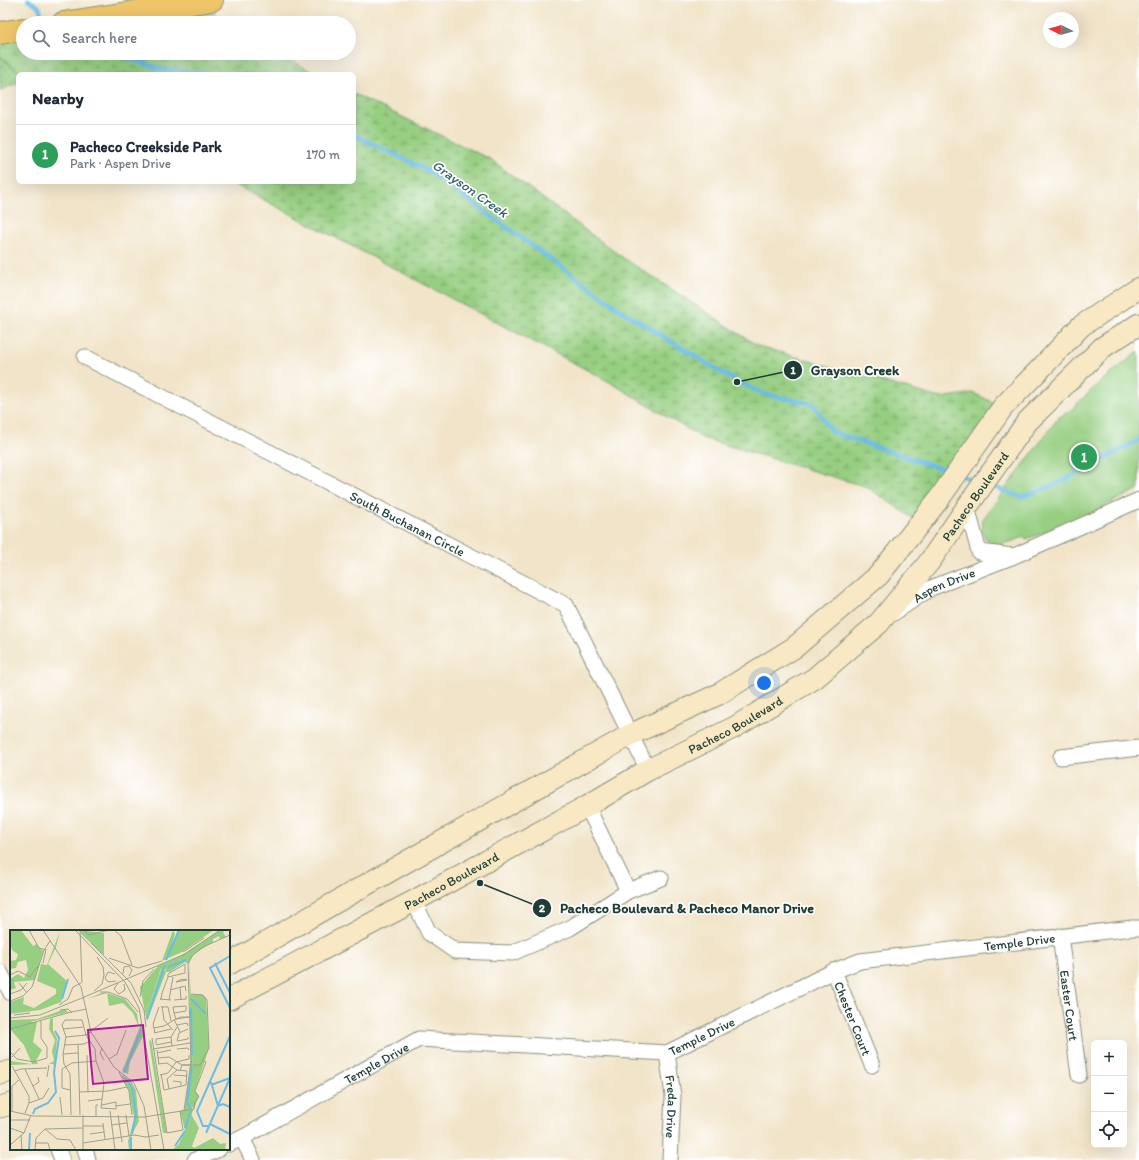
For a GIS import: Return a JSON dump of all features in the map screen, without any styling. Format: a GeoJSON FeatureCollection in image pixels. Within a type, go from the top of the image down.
{"type":"FeatureCollection","features":[{"type":"Feature","properties":{"kind":"highway"},"geometry":{"type":"LineString","coordinates":[[108,16],[204,1]]}},
{"type":"Feature","properties":{"kind":"highway"},"geometry":{"type":"LineString","coordinates":[[0,33],[16,30]]}},
{"type":"Feature","properties":{"kind":"main road"},"geometry":{"type":"LineString","coordinates":[[230,963],[389,871],[630,735],[719,694],[795,647],[879,575],[939,499],[1003,407],[1081,326],[1139,288]]}},
{"type":"Feature","properties":{"kind":"main road","name":"Pacheco Boulevard"},"geometry":{"type":"LineString","coordinates":[[230,998],[414,901],[587,806],[648,770],[735,726],[815,678],[879,623],[930,561],[966,507],[1027,422],[1103,347],[1139,324]]}},
{"type":"Feature","properties":{"kind":"main road"},"geometry":{"type":"LineString","coordinates":[[0,1074],[10,1071]]}},
{"type":"Feature","properties":{"kind":"main road"},"geometry":{"type":"LineString","coordinates":[[0,1107],[10,1104]]}},
{"type":"Feature","properties":{"kind":"street","name":"South Buchanan Circle"},"geometry":{"type":"LineString","coordinates":[[85,357],[566,605],[648,770]]}},
{"type":"Feature","properties":{"kind":"street","name":"Aspen Drive"},"geometry":{"type":"LineString","coordinates":[[879,623],[931,588],[1014,556],[1139,500]]}},
{"type":"Feature","properties":{"kind":"street","name":"Aspen Drive"},"geometry":{"type":"LineString","coordinates":[[966,507],[979,552],[1014,556]]}},
{"type":"Feature","properties":{"kind":"street"},"geometry":{"type":"LineString","coordinates":[[1061,757],[1139,748]]}},
{"type":"Feature","properties":{"kind":"street"},"geometry":{"type":"LineString","coordinates":[[587,806],[628,891]]}},
{"type":"Feature","properties":{"kind":"street"},"geometry":{"type":"LineString","coordinates":[[414,901],[429,933],[454,951],[512,953],[570,928],[628,891],[661,878]]}},
{"type":"Feature","properties":{"kind":"street","name":"Temple Drive"},"geometry":{"type":"LineString","coordinates":[[235,1141],[419,1039],[667,1053],[834,971],[860,961],[1060,936],[1139,928]]}},
{"type":"Feature","properties":{"kind":"street","name":"Easter Court"},"geometry":{"type":"LineString","coordinates":[[1060,936],[1079,1075]]}},
{"type":"Feature","properties":{"kind":"street","name":"Chester Court"},"geometry":{"type":"LineString","coordinates":[[834,971],[872,1065]]}},
{"type":"Feature","properties":{"kind":"street"},"geometry":{"type":"LineString","coordinates":[[0,972],[10,991]]}},
{"type":"Feature","properties":{"kind":"street","name":"Freda Drive"},"geometry":{"type":"LineString","coordinates":[[667,1053],[673,1096],[670,1160]]}},
{"type":"Feature","properties":{"kind":"street"},"geometry":{"type":"LineString","coordinates":[[235,1141],[253,1160]]}},
{"type":"Feature","properties":{"kind":"street"},"geometry":{"type":"LineString","coordinates":[[58,1150],[62,1160]]}},
{"type":"Feature","properties":{"kind":"street"},"geometry":{"type":"LineString","coordinates":[[85,1150],[88,1160]]}},
{"type":"Feature","properties":{"kind":"street"},"geometry":{"type":"LineString","coordinates":[[195,1160],[217,1150]]}},
{"type":"Feature","properties":{"kind":"green space"},"geometry":{"type":"Polygon","coordinates":[[[196,2],[219,16],[107,16],[196,2]]]}},
{"type":"Feature","properties":{"kind":"green space"},"geometry":{"type":"Polygon","coordinates":[[[16,30],[16,60],[292,60],[312,72],[19,72],[0,56],[0,33],[16,30]]]}},
{"type":"Feature","properties":{"kind":"green space"},"geometry":{"type":"Polygon","coordinates":[[[0,56],[19,72],[16,72],[16,84],[0,90],[0,56]]]}},
{"type":"Feature","properties":{"kind":"green space"},"geometry":{"type":"Polygon","coordinates":[[[356,95],[490,159],[619,255],[758,346],[940,398],[973,393],[1003,407],[920,523],[867,487],[702,438],[608,381],[234,184],[356,184],[356,95]]]}},
{"type":"Feature","properties":{"kind":"green space"},"geometry":{"type":"Polygon","coordinates":[[[1139,351],[1139,489],[1072,522],[1026,539],[1025,537],[1002,544],[989,542],[984,536],[982,528],[983,519],[1059,417],[1071,410],[1097,385],[1139,351]]]}},
{"type":"Feature","properties":{"kind":"waterway","name":"Grayson Creek"},"geometry":{"type":"LineString","coordinates":[[28,0],[39,7],[42,16]]}},
{"type":"Feature","properties":{"kind":"waterway","name":"Grayson Creek"},"geometry":{"type":"LineString","coordinates":[[133,60],[162,69],[191,72]]}},
{"type":"Feature","properties":{"kind":"waterway","name":"Grayson Creek"},"geometry":{"type":"LineString","coordinates":[[356,136],[427,170],[624,312],[737,382],[765,394],[813,404],[832,432],[951,472]]}},
{"type":"Feature","properties":{"kind":"waterway","name":"Grayson Creek"},"geometry":{"type":"LineString","coordinates":[[988,485],[1021,497],[1055,485],[1139,440]]}},
{"type":"Feature","properties":{"kind":"waterway","name":"Grayson Creek"},"geometry":{"type":"LineString","coordinates":[[962,476],[978,482]]}},
{"type":"Feature","properties":{"kind":"place","name":"Grayson Creek"},"geometry":{"type":"Point","coordinates":[737,382]}},
{"type":"Feature","properties":{"kind":"place","name":"Pacheco Creekside Park"},"geometry":{"type":"Point","coordinates":[1084,457]}},
{"type":"Feature","properties":{"kind":"place","name":"Pacheco Boulevard & Pacheco Manor Drive"},"geometry":{"type":"Point","coordinates":[480,883]}}]}
